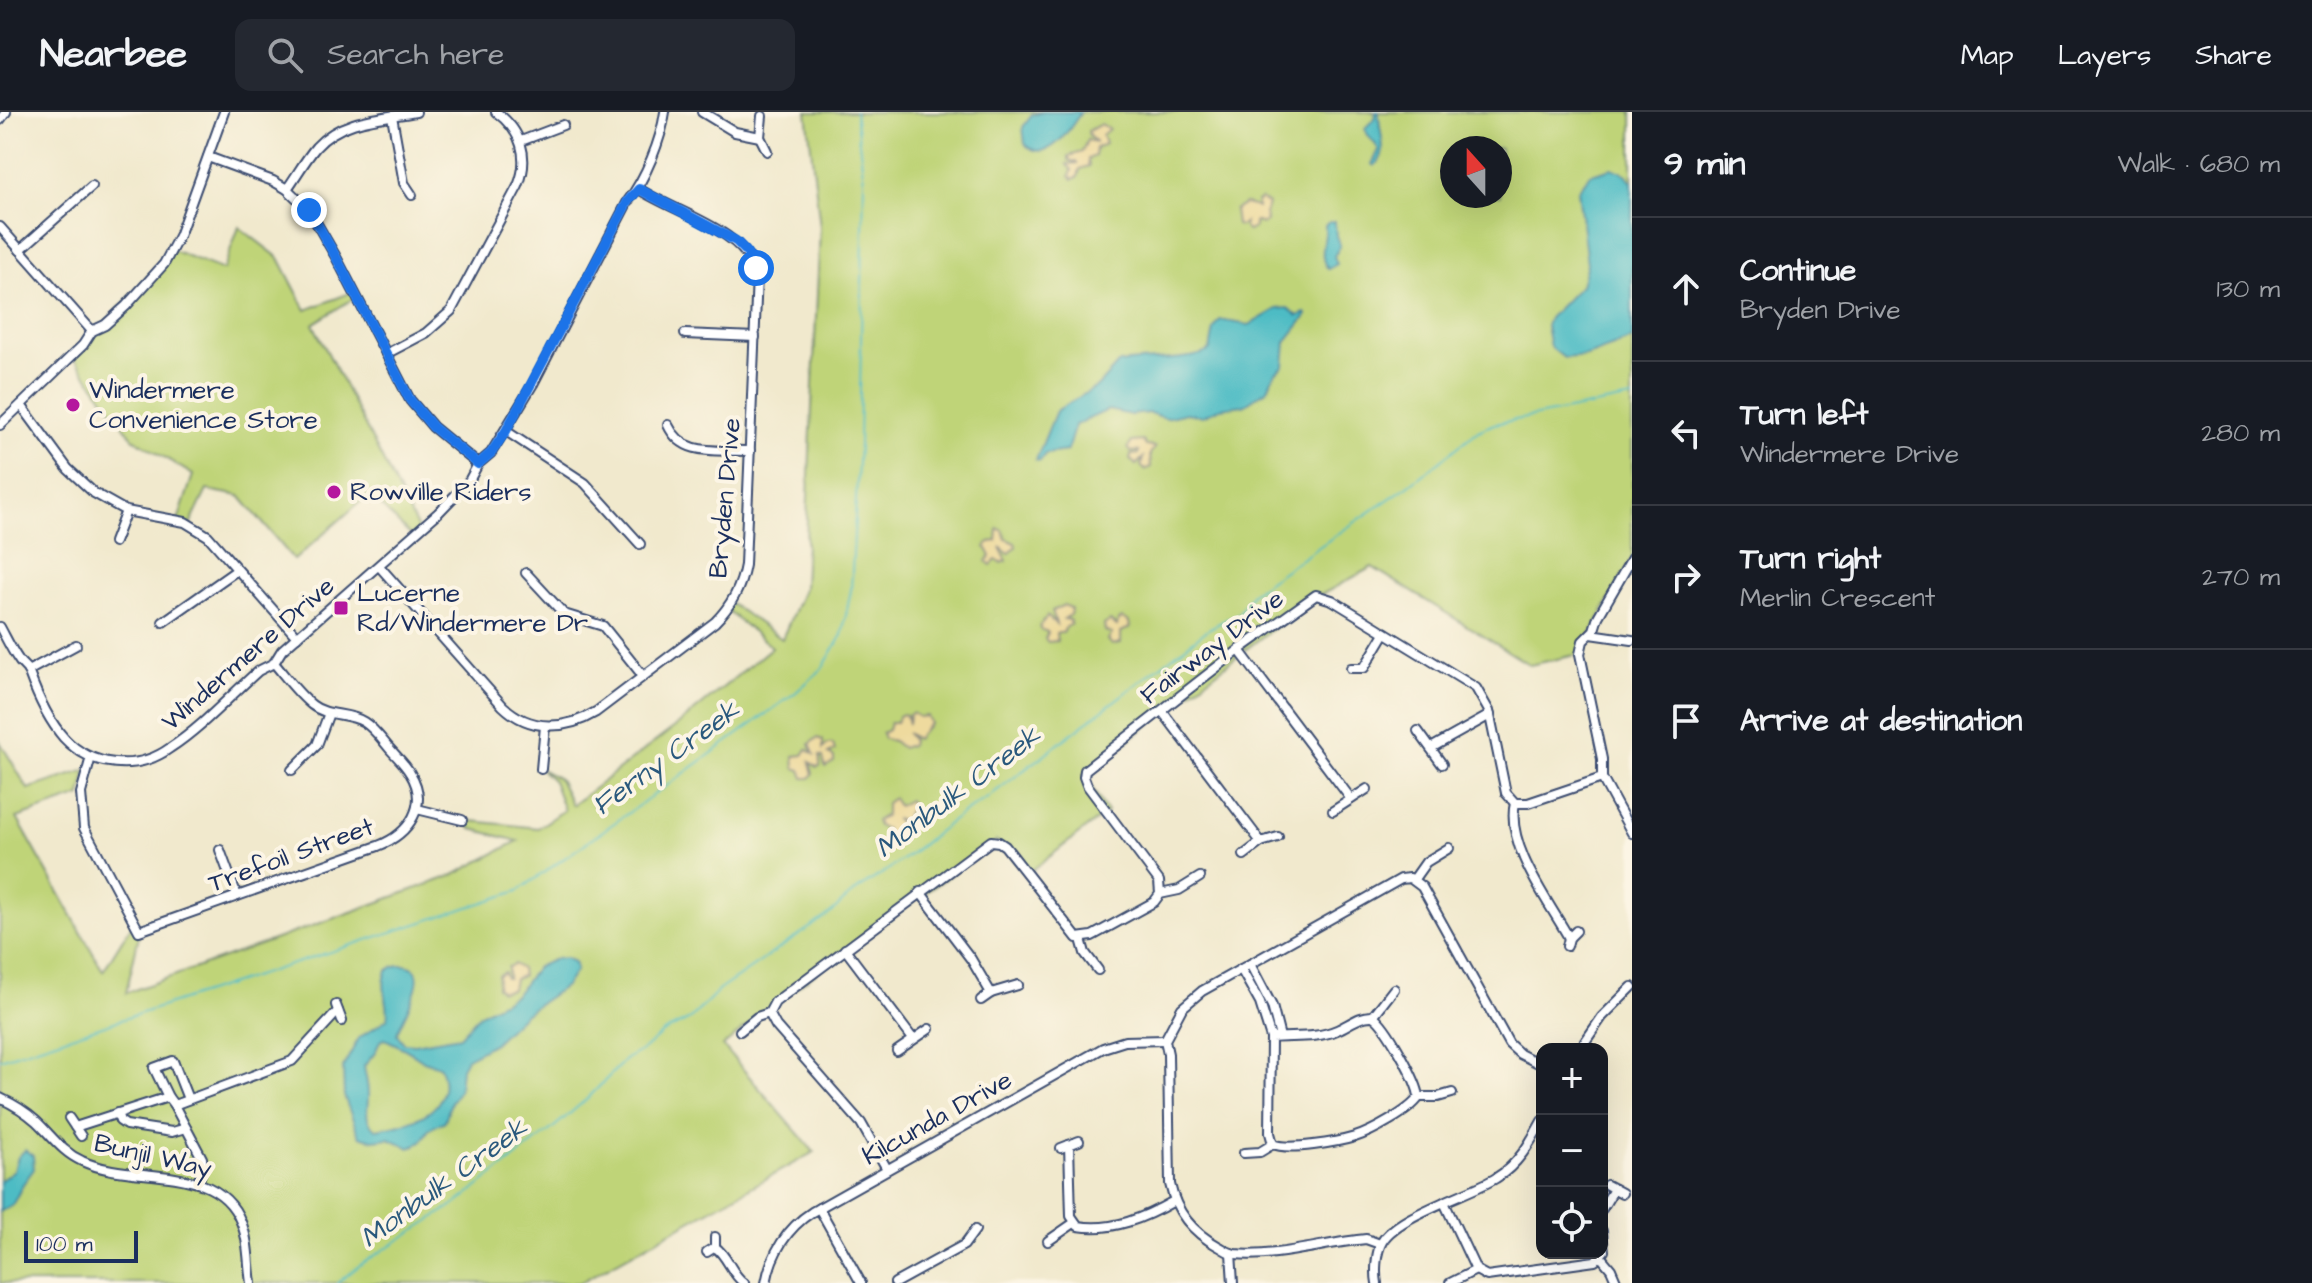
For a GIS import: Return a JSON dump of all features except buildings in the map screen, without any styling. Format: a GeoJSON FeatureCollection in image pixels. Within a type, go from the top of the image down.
{"type":"FeatureCollection","features":[{"type":"Feature","properties":{"kind":"street"},"geometry":{"type":"LineString","coordinates":[[0,120],[6,112]]}},
{"type":"Feature","properties":{"kind":"street"},"geometry":{"type":"LineString","coordinates":[[0,425],[83,345],[92,331],[107,324],[132,300],[164,264],[179,236],[224,112]]}},
{"type":"Feature","properties":{"kind":"street"},"geometry":{"type":"LineString","coordinates":[[287,189],[315,148],[332,133],[354,123],[416,112]]}},
{"type":"Feature","properties":{"kind":"street"},"geometry":{"type":"LineString","coordinates":[[386,354],[433,329],[457,303],[521,179],[521,141],[510,124],[496,112]]}},
{"type":"Feature","properties":{"kind":"street","name":"Windermere Drive"},"geometry":{"type":"LineString","coordinates":[[91,757],[130,763],[162,753],[258,671],[274,663],[280,652],[379,566],[472,477],[478,464],[491,453],[506,431],[628,201],[639,189],[641,175],[660,137],[665,112]]}},
{"type":"Feature","properties":{"kind":"street"},"geometry":{"type":"LineString","coordinates":[[702,112],[735,132],[760,137]]}},
{"type":"Feature","properties":{"kind":"street"},"geometry":{"type":"LineString","coordinates":[[392,116],[404,183],[412,195]]}},
{"type":"Feature","properties":{"kind":"street"},"geometry":{"type":"LineString","coordinates":[[762,116],[760,137],[767,151]]}},
{"type":"Feature","properties":{"kind":"street"},"geometry":{"type":"LineString","coordinates":[[521,141],[563,125]]}},
{"type":"Feature","properties":{"kind":"street"},"geometry":{"type":"LineString","coordinates":[[208,157],[287,189],[309,210],[401,384],[421,415],[478,464]]}},
{"type":"Feature","properties":{"kind":"street"},"geometry":{"type":"LineString","coordinates":[[20,250],[92,186]]}},
{"type":"Feature","properties":{"kind":"street","name":"Bryden Drive"},"geometry":{"type":"LineString","coordinates":[[545,726],[568,724],[589,716],[715,622],[737,592],[745,565],[758,280],[756,268],[746,251],[730,237],[639,189]]}},
{"type":"Feature","properties":{"kind":"street"},"geometry":{"type":"LineString","coordinates":[[0,227],[92,331]]}},
{"type":"Feature","properties":{"kind":"street"},"geometry":{"type":"LineString","coordinates":[[685,334],[755,337]]}},
{"type":"Feature","properties":{"kind":"street"},"geometry":{"type":"LineString","coordinates":[[21,405],[74,475],[94,493],[126,511],[185,522],[199,529],[297,637]]}},
{"type":"Feature","properties":{"kind":"street"},"geometry":{"type":"LineString","coordinates":[[668,425],[676,440],[689,447],[750,451]]}},
{"type":"Feature","properties":{"kind":"street"},"geometry":{"type":"LineString","coordinates":[[506,431],[585,483],[640,544]]}},
{"type":"Feature","properties":{"kind":"street"},"geometry":{"type":"LineString","coordinates":[[114,542],[126,511]]}},
{"type":"Feature","properties":{"kind":"street"},"geometry":{"type":"LineString","coordinates":[[1632,558],[1591,634],[1583,641],[1580,654],[1603,765],[1602,778],[1632,833]]}},
{"type":"Feature","properties":{"kind":"street"},"geometry":{"type":"LineString","coordinates":[[379,566],[503,706],[525,721],[545,726],[541,769]]}},
{"type":"Feature","properties":{"kind":"street"},"geometry":{"type":"LineString","coordinates":[[163,622],[237,570]]}},
{"type":"Feature","properties":{"kind":"street"},"geometry":{"type":"LineString","coordinates":[[526,573],[564,614],[603,626],[643,676]]}},
{"type":"Feature","properties":{"kind":"street","name":"Fairway Drive"},"geometry":{"type":"LineString","coordinates":[[1160,894],[1159,881],[1087,785],[1084,775],[1091,763],[1316,595],[1325,596],[1476,688],[1486,701],[1506,793],[1515,803],[1512,822],[1518,845],[1571,938]]}},
{"type":"Feature","properties":{"kind":"street"},"geometry":{"type":"LineString","coordinates":[[0,627],[19,662],[28,671],[32,685],[61,734],[91,757]]}},
{"type":"Feature","properties":{"kind":"street"},"geometry":{"type":"LineString","coordinates":[[1351,668],[1365,671],[1385,633]]}},
{"type":"Feature","properties":{"kind":"street"},"geometry":{"type":"LineString","coordinates":[[1591,634],[1632,640]]}},
{"type":"Feature","properties":{"kind":"street"},"geometry":{"type":"LineString","coordinates":[[28,671],[76,645]]}},
{"type":"Feature","properties":{"kind":"street"},"geometry":{"type":"LineString","coordinates":[[1239,650],[1351,799]]}},
{"type":"Feature","properties":{"kind":"street"},"geometry":{"type":"LineString","coordinates":[[274,663],[311,704],[329,713],[354,717],[375,731],[411,775],[417,791],[417,809],[462,820]]}},
{"type":"Feature","properties":{"kind":"street"},"geometry":{"type":"LineString","coordinates":[[1162,711],[1261,842]]}},
{"type":"Feature","properties":{"kind":"street"},"geometry":{"type":"LineString","coordinates":[[292,770],[317,745],[329,713]]}},
{"type":"Feature","properties":{"kind":"street"},"geometry":{"type":"LineString","coordinates":[[1431,748],[1490,715]]}},
{"type":"Feature","properties":{"kind":"street"},"geometry":{"type":"LineString","coordinates":[[1418,731],[1442,764]]}},
{"type":"Feature","properties":{"kind":"street","name":"Trefoil Street"},"geometry":{"type":"LineString","coordinates":[[91,757],[81,796],[84,828],[139,931],[391,841],[404,832],[417,809]]}},
{"type":"Feature","properties":{"kind":"street"},"geometry":{"type":"LineString","coordinates":[[1515,803],[1528,803],[1602,778]]}},
{"type":"Feature","properties":{"kind":"street"},"geometry":{"type":"LineString","coordinates":[[1333,811],[1367,789]]}},
{"type":"Feature","properties":{"kind":"street"},"geometry":{"type":"LineString","coordinates":[[1244,855],[1261,842],[1278,837]]}},
{"type":"Feature","properties":{"kind":"street"},"geometry":{"type":"LineString","coordinates":[[740,1031],[757,1017],[769,1013],[775,1002],[981,846],[996,841],[1005,846],[1073,934],[1081,939],[1085,953],[1098,970]]}},
{"type":"Feature","properties":{"kind":"street"},"geometry":{"type":"LineString","coordinates":[[1414,879],[1426,862],[1449,848]]}},
{"type":"Feature","properties":{"kind":"street"},"geometry":{"type":"LineString","coordinates":[[220,850],[237,896]]}},
{"type":"Feature","properties":{"kind":"street"},"geometry":{"type":"LineString","coordinates":[[1081,939],[1154,902],[1160,894],[1179,890],[1200,877]]}},
{"type":"Feature","properties":{"kind":"street"},"geometry":{"type":"LineString","coordinates":[[1380,1244],[1366,1239],[1261,1253],[1231,1253],[1193,1229],[1174,1201],[1169,1174],[1168,1054],[1165,1040],[1187,1002],[1401,879],[1414,879],[1422,887],[1509,1044],[1536,1062]]}},
{"type":"Feature","properties":{"kind":"street"},"geometry":{"type":"LineString","coordinates":[[920,892],[971,959],[991,993]]}},
{"type":"Feature","properties":{"kind":"street"},"geometry":{"type":"LineString","coordinates":[[845,949],[913,1039]]}},
{"type":"Feature","properties":{"kind":"street"},"geometry":{"type":"LineString","coordinates":[[1250,964],[1272,1006],[1276,1038],[1270,1133],[1273,1144]]}},
{"type":"Feature","properties":{"kind":"street"},"geometry":{"type":"LineString","coordinates":[[1241,969],[1276,1038]]}},
{"type":"Feature","properties":{"kind":"street"},"geometry":{"type":"LineString","coordinates":[[981,1000],[991,993],[1018,985]]}},
{"type":"Feature","properties":{"kind":"street"},"geometry":{"type":"LineString","coordinates":[[1584,1043],[1602,1017],[1632,987]]}},
{"type":"Feature","properties":{"kind":"street"},"geometry":{"type":"LineString","coordinates":[[1373,1016],[1394,989]]}},
{"type":"Feature","properties":{"kind":"street"},"geometry":{"type":"LineString","coordinates":[[75,1127],[117,1113],[188,1099],[292,1061],[337,1008],[342,1021]]}},
{"type":"Feature","properties":{"kind":"street"},"geometry":{"type":"LineString","coordinates":[[769,1013],[776,1026],[861,1123],[887,1169]]}},
{"type":"Feature","properties":{"kind":"street"},"geometry":{"type":"LineString","coordinates":[[1276,1038],[1329,1033],[1362,1017],[1373,1016],[1382,1024],[1416,1085],[1419,1097]]}},
{"type":"Feature","properties":{"kind":"street"},"geometry":{"type":"LineString","coordinates":[[897,1051],[929,1029]]}},
{"type":"Feature","properties":{"kind":"street","name":"Kilcunda Drive"},"geometry":{"type":"LineString","coordinates":[[766,1283],[775,1254],[787,1235],[819,1208],[1103,1048],[1125,1041],[1165,1040]]}},
{"type":"Feature","properties":{"kind":"street"},"geometry":{"type":"LineString","coordinates":[[188,1099],[175,1062],[156,1066],[154,1070],[203,1162],[198,1183]]}},
{"type":"Feature","properties":{"kind":"street"},"geometry":{"type":"LineString","coordinates":[[1419,1097],[1452,1093]]}},
{"type":"Feature","properties":{"kind":"street"},"geometry":{"type":"LineString","coordinates":[[1244,1153],[1260,1152],[1273,1144],[1289,1147],[1357,1136],[1410,1108],[1419,1097]]}},
{"type":"Feature","properties":{"kind":"street","name":"Bunjil Way"},"geometry":{"type":"LineString","coordinates":[[0,1098],[34,1119],[61,1149],[84,1162],[100,1168],[198,1183],[225,1197],[238,1214],[244,1229],[251,1283]]}},
{"type":"Feature","properties":{"kind":"street"},"geometry":{"type":"LineString","coordinates":[[117,1113],[126,1125],[172,1132],[186,1128]]}},
{"type":"Feature","properties":{"kind":"street"},"geometry":{"type":"LineString","coordinates":[[69,1118],[81,1136]]}},
{"type":"Feature","properties":{"kind":"street"},"geometry":{"type":"LineString","coordinates":[[1377,1283],[1380,1244],[1405,1221],[1506,1171],[1529,1146],[1536,1133]]}},
{"type":"Feature","properties":{"kind":"street"},"geometry":{"type":"LineString","coordinates":[[1074,1223],[1065,1146],[1079,1141]]}},
{"type":"Feature","properties":{"kind":"street"},"geometry":{"type":"LineString","coordinates":[[1608,1199],[1614,1189]]}},
{"type":"Feature","properties":{"kind":"street"},"geometry":{"type":"LineString","coordinates":[[1048,1241],[1074,1223],[1089,1227],[1137,1220],[1174,1201]]}},
{"type":"Feature","properties":{"kind":"street"},"geometry":{"type":"LineString","coordinates":[[1444,1202],[1476,1270],[1487,1276],[1597,1259]]}},
{"type":"Feature","properties":{"kind":"street"},"geometry":{"type":"LineString","coordinates":[[819,1208],[861,1283]]}},
{"type":"Feature","properties":{"kind":"street"},"geometry":{"type":"LineString","coordinates":[[895,1283],[964,1245],[975,1230]]}},
{"type":"Feature","properties":{"kind":"street"},"geometry":{"type":"LineString","coordinates":[[715,1237],[711,1250],[723,1254],[744,1283]]}},
{"type":"Feature","properties":{"kind":"street"},"geometry":{"type":"LineString","coordinates":[[1231,1253],[1233,1283]]}},
{"type":"Feature","properties":{"kind":"street"},"geometry":{"type":"LineString","coordinates":[[1603,1259],[1617,1283]]}},
{"type":"Feature","properties":{"kind":"street"},"geometry":{"type":"LineString","coordinates":[[1450,1283],[1476,1270]]}},
{"type":"Feature","properties":{"kind":"green space"},"geometry":{"type":"Polygon","coordinates":[[[807,112],[1632,112],[1632,558],[1580,654],[1530,665],[1372,567],[1316,595],[1084,775],[1107,812],[1035,868],[1027,874],[996,841],[772,1005],[723,1046],[814,1152],[579,1283],[0,1283],[0,742],[28,789],[87,770],[81,796],[17,818],[103,971],[134,921],[140,931],[126,993],[454,875],[518,841],[472,829],[462,820],[538,828],[564,810],[553,781],[541,769],[559,779],[572,805],[680,723],[772,647],[726,610],[731,604],[782,639],[804,588],[820,227],[807,112]]]}},
{"type":"Feature","properties":{"kind":"green space"},"geometry":{"type":"Polygon","coordinates":[[[239,227],[279,258],[306,310],[355,291],[357,296],[313,324],[419,531],[412,537],[369,494],[294,560],[240,496],[207,490],[190,525],[178,521],[193,475],[133,438],[72,355],[102,327],[172,250],[223,270],[239,227]]]}},
{"type":"Feature","properties":{"kind":"sand"},"geometry":{"type":"Polygon","coordinates":[[[1101,124],[1109,129],[1102,135],[1105,144],[1096,148],[1095,156],[1088,159],[1089,166],[1080,169],[1078,177],[1073,179],[1070,176],[1072,170],[1067,164],[1078,163],[1069,160],[1069,156],[1082,152],[1087,140],[1096,142],[1088,131],[1101,124]]]}},
{"type":"Feature","properties":{"kind":"sand"},"geometry":{"type":"Polygon","coordinates":[[[1261,199],[1268,204],[1266,222],[1255,221],[1255,227],[1248,231],[1244,228],[1245,222],[1241,226],[1236,225],[1234,210],[1245,204],[1257,207],[1261,199]]]}},
{"type":"Feature","properties":{"kind":"sand"},"geometry":{"type":"Polygon","coordinates":[[[1143,441],[1146,446],[1155,447],[1150,454],[1151,467],[1145,470],[1141,466],[1143,458],[1136,465],[1130,459],[1139,451],[1131,452],[1128,448],[1132,442],[1143,441]]]}},
{"type":"Feature","properties":{"kind":"sand"},"geometry":{"type":"Polygon","coordinates":[[[998,529],[1003,530],[1006,539],[1015,543],[1016,547],[1009,554],[1000,547],[1007,561],[1001,563],[996,560],[991,565],[986,561],[991,556],[986,547],[989,542],[997,541],[998,529]]]}},
{"type":"Feature","properties":{"kind":"sand"},"geometry":{"type":"Polygon","coordinates":[[[1064,605],[1071,609],[1070,615],[1064,619],[1070,620],[1071,624],[1063,633],[1056,633],[1057,641],[1048,642],[1045,639],[1048,632],[1040,626],[1047,616],[1056,624],[1052,611],[1064,605]]]}},
{"type":"Feature","properties":{"kind":"sand"},"geometry":{"type":"Polygon","coordinates":[[[1122,618],[1129,622],[1130,628],[1121,632],[1121,643],[1112,645],[1108,640],[1112,634],[1105,631],[1104,625],[1110,621],[1117,626],[1122,618]]]}},
{"type":"Feature","properties":{"kind":"sand"},"geometry":{"type":"Polygon","coordinates":[[[912,713],[919,717],[927,716],[930,723],[916,739],[907,733],[912,740],[911,745],[902,748],[884,739],[882,733],[888,730],[890,723],[896,723],[903,714],[908,724],[912,713]]]}},
{"type":"Feature","properties":{"kind":"sand"},"geometry":{"type":"Polygon","coordinates":[[[817,738],[823,740],[823,749],[827,744],[833,744],[835,751],[828,754],[834,757],[834,762],[825,767],[820,756],[820,766],[810,762],[813,774],[810,778],[804,778],[801,770],[795,768],[794,756],[803,755],[807,749],[814,754],[810,744],[817,738]]]}},
{"type":"Feature","properties":{"kind":"sand"},"geometry":{"type":"Polygon","coordinates":[[[893,798],[898,806],[909,800],[913,807],[905,821],[895,819],[904,826],[904,830],[894,831],[887,841],[883,838],[886,829],[878,826],[876,821],[886,815],[886,803],[893,798]]]}},
{"type":"Feature","properties":{"kind":"sand"},"geometry":{"type":"Polygon","coordinates":[[[514,964],[521,969],[522,976],[514,979],[512,989],[501,991],[497,987],[498,975],[504,972],[508,978],[508,967],[514,964]]]}},
{"type":"Feature","properties":{"kind":"water"},"geometry":{"type":"Polygon","coordinates":[[[1081,112],[1058,143],[1042,151],[1034,150],[1025,144],[1023,127],[1032,115],[1081,112]]]}},
{"type":"Feature","properties":{"kind":"water"},"geometry":{"type":"Polygon","coordinates":[[[1376,112],[1379,112],[1383,149],[1374,166],[1372,164],[1379,150],[1365,128],[1375,118],[1376,112]]]}},
{"type":"Feature","properties":{"kind":"water"},"geometry":{"type":"Polygon","coordinates":[[[1612,168],[1626,174],[1632,182],[1632,339],[1587,356],[1564,358],[1550,347],[1546,326],[1549,318],[1581,285],[1587,264],[1578,190],[1591,174],[1612,168]]]}},
{"type":"Feature","properties":{"kind":"water"},"geometry":{"type":"Polygon","coordinates":[[[1335,222],[1340,246],[1334,256],[1337,264],[1328,269],[1323,253],[1325,225],[1335,222]]]}},
{"type":"Feature","properties":{"kind":"water"},"geometry":{"type":"Polygon","coordinates":[[[1288,308],[1298,316],[1307,315],[1286,342],[1284,366],[1274,374],[1268,389],[1244,405],[1220,408],[1203,416],[1186,413],[1166,418],[1149,413],[1131,415],[1108,410],[1075,425],[1067,451],[1045,454],[1040,461],[1036,460],[1056,411],[1098,386],[1119,363],[1202,354],[1210,350],[1214,329],[1220,320],[1249,325],[1277,309],[1288,308]]]}},
{"type":"Feature","properties":{"kind":"water"},"geometry":{"type":"Polygon","coordinates":[[[565,958],[574,962],[576,970],[565,986],[524,1014],[494,1043],[466,1059],[461,1068],[459,1090],[445,1121],[429,1129],[421,1142],[410,1148],[389,1138],[373,1140],[359,1136],[344,1096],[343,1067],[359,1038],[387,1019],[384,984],[387,971],[399,965],[411,967],[417,973],[414,994],[397,1034],[404,1043],[414,1044],[460,1036],[480,1014],[516,994],[537,967],[565,958]],[[385,1039],[380,1041],[364,1066],[368,1117],[376,1129],[402,1124],[427,1113],[436,1106],[442,1095],[440,1067],[385,1039]]]}},
{"type":"Feature","properties":{"kind":"water"},"geometry":{"type":"Polygon","coordinates":[[[25,1150],[33,1156],[34,1169],[13,1204],[0,1212],[0,1181],[14,1170],[18,1157],[25,1150]]]}},
{"type":"Feature","properties":{"kind":"waterway","name":"Ferny Creek"},"geometry":{"type":"LineString","coordinates":[[0,1059],[518,891],[795,693],[822,669],[842,635],[851,590],[859,445],[864,180],[855,112]]}},
{"type":"Feature","properties":{"kind":"waterway","name":"Monbulk Creek"},"geometry":{"type":"LineString","coordinates":[[337,1283],[457,1203],[553,1128],[626,1059],[644,1049],[662,1033],[690,1019],[719,990],[834,911],[856,891],[986,799],[1210,628],[1239,613],[1253,592],[1408,486],[1478,431],[1494,424],[1632,398]]}},
{"type":"Feature","properties":{"kind":"place","name":"Windermere Convenience Store"},"geometry":{"type":"Point","coordinates":[73,405]}},
{"type":"Feature","properties":{"kind":"place","name":"Rowville Riders"},"geometry":{"type":"Point","coordinates":[334,492]}},
{"type":"Feature","properties":{"kind":"place","name":"Lucerne Rd/Windermere Dr"},"geometry":{"type":"Point","coordinates":[341,608]}},
{"type":"Feature","properties":{"kind":"route"},"geometry":{"type":"LineString","coordinates":[[309,210],[355,291],[410,400],[433,427],[478,464],[491,453],[506,431],[628,201],[639,189],[736,241],[756,268]]}}]}
